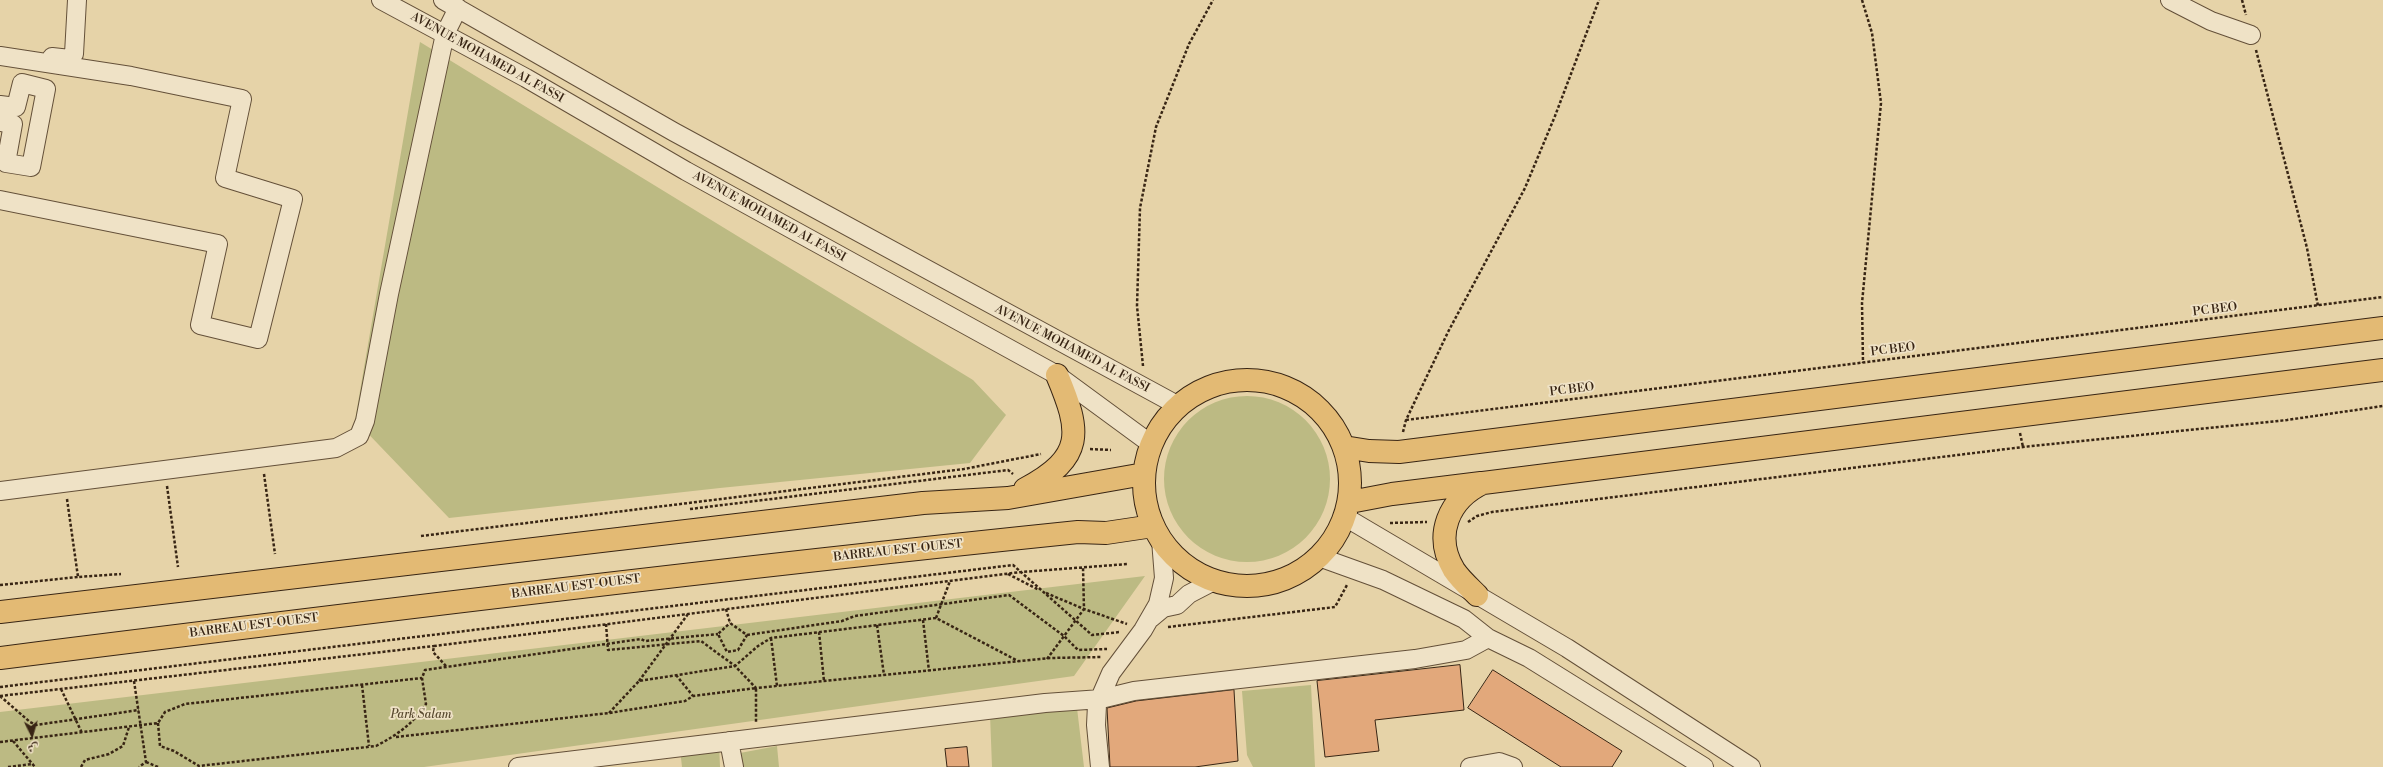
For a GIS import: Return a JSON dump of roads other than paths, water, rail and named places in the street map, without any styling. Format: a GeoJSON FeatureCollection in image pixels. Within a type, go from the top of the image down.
{"type":"FeatureCollection","features":[{"type":"Feature","properties":{"kind":"main road"},"geometry":{"type":"LineString","coordinates":[[1344,447],[1369,451],[1399,452],[2383,328]]}},
{"type":"Feature","properties":{"kind":"main road"},"geometry":{"type":"LineString","coordinates":[[1347,510],[1386,495],[2383,370]]}},
{"type":"Feature","properties":{"kind":"main road"},"geometry":{"type":"LineString","coordinates":[[1008,498],[1054,471],[1072,448],[1074,419],[1057,375]]}},
{"type":"Feature","properties":{"kind":"main road"},"geometry":{"type":"LineString","coordinates":[[1246,379],[1282,385],[1313,403],[1326,416],[1344,447],[1350,466],[1347,510],[1330,545],[1319,557],[1307,567],[1278,581],[1246,586],[1214,581],[1184,565],[1157,533],[1147,510],[1144,474],[1150,444],[1162,422],[1177,405],[1210,386],[1246,379]]}},
{"type":"Feature","properties":{"kind":"main road"},"geometry":{"type":"LineString","coordinates":[[0,612],[923,503],[1008,498],[1144,474]]}},
{"type":"Feature","properties":{"kind":"main road"},"geometry":{"type":"LineString","coordinates":[[1477,595],[1457,575],[1449,559],[1444,540],[1456,523],[1456,503],[1475,487],[1483,483]]}},
{"type":"Feature","properties":{"kind":"main road","name":"BARREAU EST-OUEST"},"geometry":{"type":"LineString","coordinates":[[0,658],[400,607],[763,566],[1078,532],[1157,533]]}},
{"type":"Feature","properties":{"kind":"street"},"geometry":{"type":"LineString","coordinates":[[0,46],[43,56],[70,59],[74,54],[77,0]]}},
{"type":"Feature","properties":{"kind":"street","name":"AVENUE MOHAMED AL FASSI"},"geometry":{"type":"LineString","coordinates":[[381,0],[526,78],[686,171],[1057,375],[1150,444]]}},
{"type":"Feature","properties":{"kind":"street"},"geometry":{"type":"LineString","coordinates":[[2170,0],[2210,21],[2251,35]]}},
{"type":"Feature","properties":{"kind":"street"},"geometry":{"type":"LineString","coordinates":[[0,491],[336,448],[359,436],[365,421],[390,286],[445,34],[450,4]]}},
{"type":"Feature","properties":{"kind":"street","name":"AVENUE MOHAMED AL FASSI"},"geometry":{"type":"LineString","coordinates":[[450,4],[680,136],[1177,405]]}},
{"type":"Feature","properties":{"kind":"street"},"geometry":{"type":"LineString","coordinates":[[0,56],[131,76],[242,99],[225,178],[293,199],[258,339],[200,325],[218,244],[0,200]]}},
{"type":"Feature","properties":{"kind":"street"},"geometry":{"type":"LineString","coordinates":[[1347,510],[1477,595],[1602,670],[1751,767]]}},
{"type":"Feature","properties":{"kind":"street"},"geometry":{"type":"LineString","coordinates":[[1100,767],[1096,725],[1097,705],[1101,699],[1111,673],[1141,626],[1158,604],[1164,578],[1157,533]]}},
{"type":"Feature","properties":{"kind":"street"},"geometry":{"type":"LineString","coordinates":[[1319,557],[1357,569],[1414,593],[1464,619],[1488,638],[1529,658],[1704,767]]}},
{"type":"Feature","properties":{"kind":"street"},"geometry":{"type":"LineString","coordinates":[[1141,626],[1163,608],[1177,605],[1189,594],[1214,581]]}},
{"type":"Feature","properties":{"kind":"street"},"geometry":{"type":"LineString","coordinates":[[518,767],[755,739],[1045,702],[1101,699],[1134,691],[1421,658],[1466,650],[1488,638]]}},
{"type":"Feature","properties":{"kind":"street"},"geometry":{"type":"LineString","coordinates":[[729,741],[734,767]]}},
{"type":"Feature","properties":{"kind":"street"},"geometry":{"type":"LineString","coordinates":[[1478,766],[1499,762],[1513,767]]}},
{"type":"Feature","properties":{"kind":"park label","name":"Park Salam"},"geometry":{"type":"Point","coordinates":[421,715]}}]}
